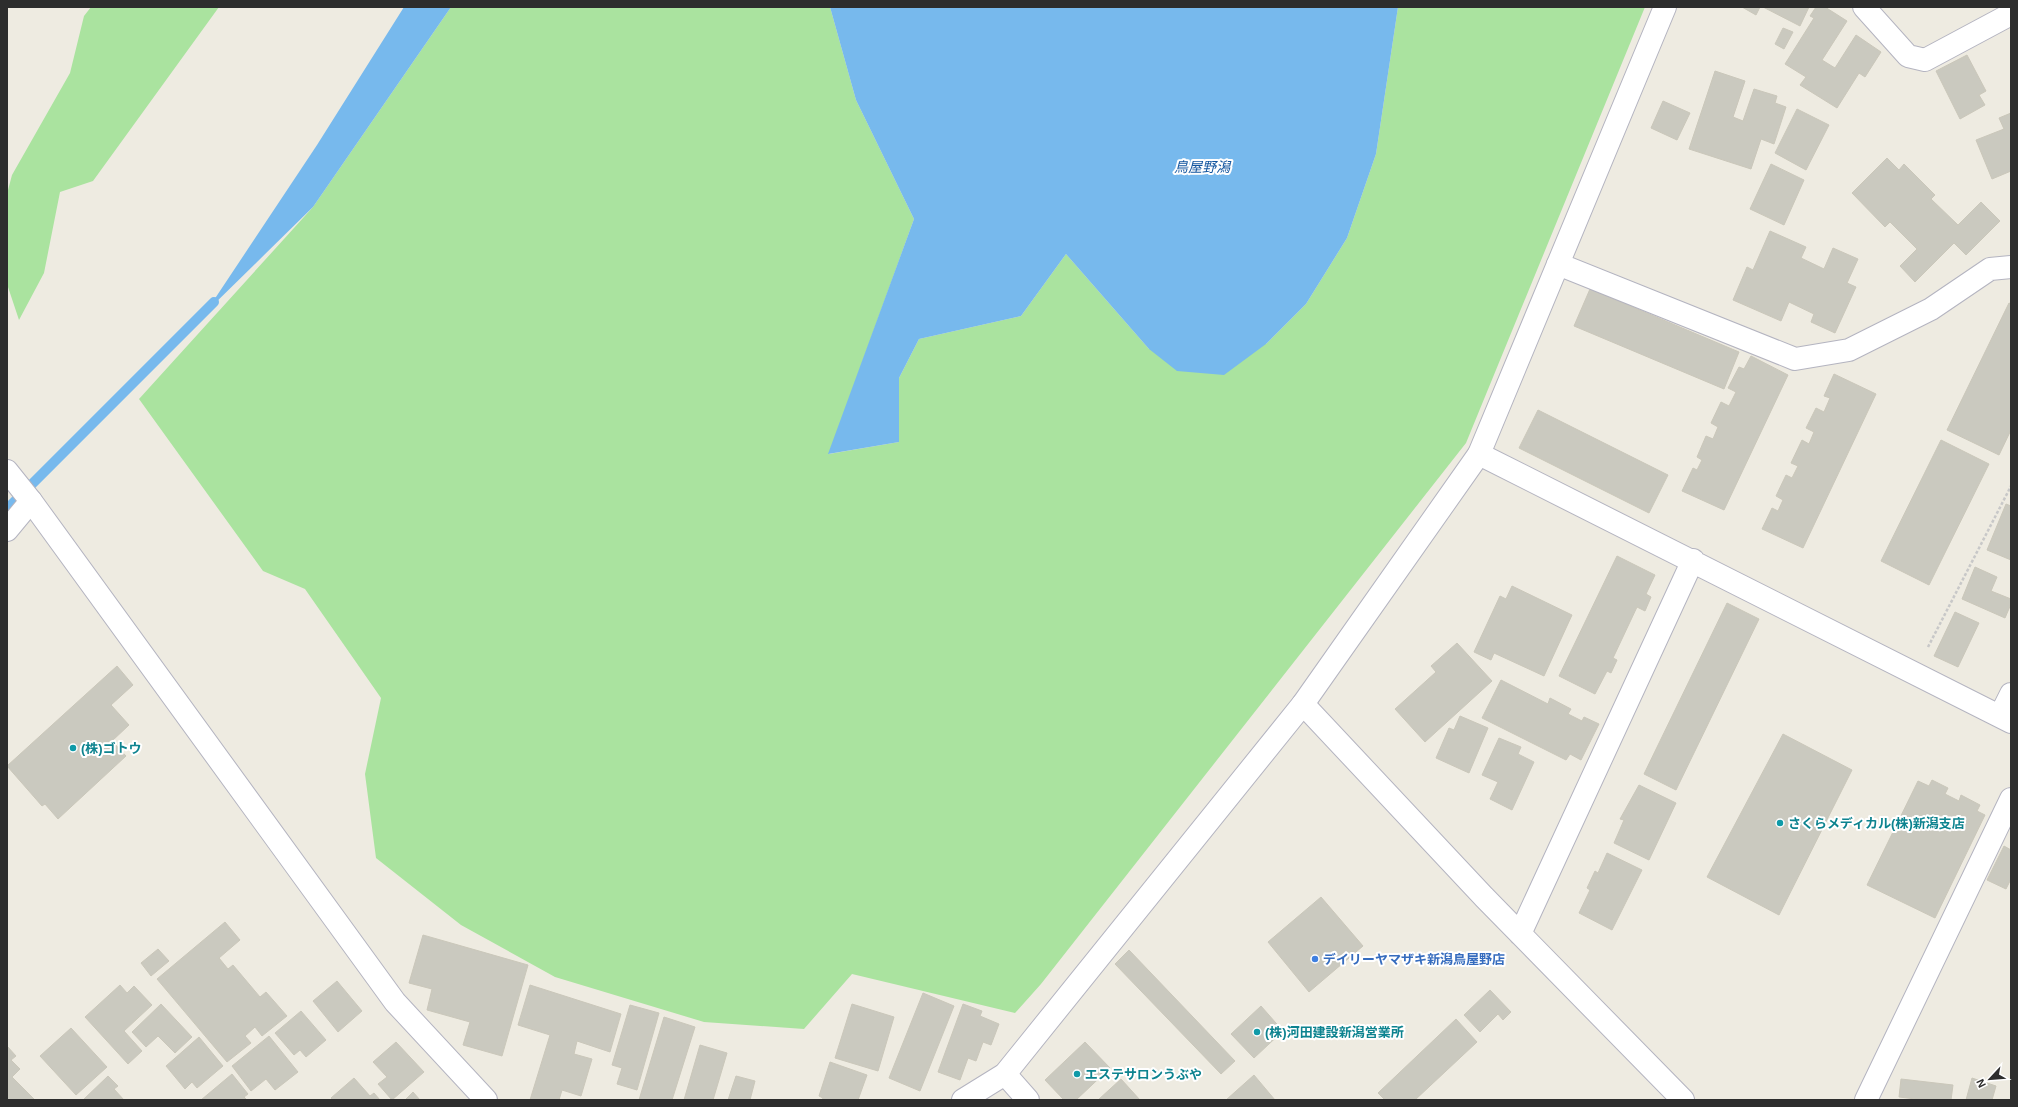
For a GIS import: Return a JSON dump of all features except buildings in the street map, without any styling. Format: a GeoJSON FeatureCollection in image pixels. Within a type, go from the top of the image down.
{"type":"FeatureCollection","features":[{"type":"Feature","properties":{"kind":"street"},"geometry":{"type":"LineString","coordinates":[[963,1100],[1005,1074],[1303,704],[1479,454],[1665,7]]}},
{"type":"Feature","properties":{"kind":"street"},"geometry":{"type":"LineString","coordinates":[[1864,7],[1908,56],[1925,60],[2011,14]]}},
{"type":"Feature","properties":{"kind":"street"},"geometry":{"type":"LineString","coordinates":[[1558,264],[1795,359],[1849,350],[1931,309],[1990,269],[2011,267]]}},
{"type":"Feature","properties":{"kind":"street"},"geometry":{"type":"LineString","coordinates":[[1479,454],[1693,560],[1914,674],[2006,719],[2011,694]]}},
{"type":"Feature","properties":{"kind":"street"},"geometry":{"type":"LineString","coordinates":[[7,471],[31,501],[395,1002],[486,1100]]}},
{"type":"Feature","properties":{"kind":"street"},"geometry":{"type":"LineString","coordinates":[[7,530],[31,501]]}},
{"type":"Feature","properties":{"kind":"street"},"geometry":{"type":"LineString","coordinates":[[1520,934],[1693,560]]}},
{"type":"Feature","properties":{"kind":"street"},"geometry":{"type":"LineString","coordinates":[[1303,704],[1520,934],[1683,1100]]}},
{"type":"Feature","properties":{"kind":"street"},"geometry":{"type":"LineString","coordinates":[[1866,1100],[2011,799]]}},
{"type":"Feature","properties":{"kind":"street"},"geometry":{"type":"LineString","coordinates":[[1005,1074],[1028,1100]]}},
{"type":"Feature","properties":{"kind":"path"},"geometry":{"type":"LineString","coordinates":[[1914,674],[2011,486]]}},
{"type":"Feature","properties":{"kind":"green space"},"geometry":{"type":"Polygon","coordinates":[[[91,7],[219,7],[93,181],[60,192],[44,273],[19,320],[7,284],[7,194],[12,175],[70,73],[84,16],[91,7]]]}},
{"type":"Feature","properties":{"kind":"green space"},"geometry":{"type":"Polygon","coordinates":[[[451,7],[830,7],[856,100],[914,219],[829,454],[899,442],[899,378],[919,339],[1021,316],[1066,254],[1149,349],[1266,344],[1306,304],[1347,238],[1376,154],[1398,7],[1645,7],[1466,443],[1041,984],[1015,1013],[852,974],[804,1029],[704,1022],[555,977],[461,925],[376,858],[365,774],[381,698],[305,589],[263,571],[139,399],[313,207],[451,7]]]}},
{"type":"Feature","properties":{"kind":"water"},"geometry":{"type":"Polygon","coordinates":[[[404,7],[451,7],[313,207],[206,312],[317,145],[404,7]]]}},
{"type":"Feature","properties":{"kind":"water","name":"鳥屋野潟"},"geometry":{"type":"Polygon","coordinates":[[[830,7],[1398,7],[1376,154],[1347,238],[1306,304],[1266,344],[1224,375],[1177,371],[1149,349],[1066,254],[1021,316],[919,339],[899,378],[899,442],[828,454],[914,219],[856,100],[830,7]]]}},
{"type":"Feature","properties":{"kind":"waterway"},"geometry":{"type":"LineString","coordinates":[[7,509],[214,302]]}},
{"type":"Feature","properties":{"kind":"place","name":"(株)ゴトウ"},"geometry":{"type":"Point","coordinates":[73,748]}},
{"type":"Feature","properties":{"kind":"place","name":"さくらメディカル(株)新潟支店"},"geometry":{"type":"Point","coordinates":[1780,823]}},
{"type":"Feature","properties":{"kind":"place","name":"デイリーヤマザキ新潟鳥屋野店"},"geometry":{"type":"Point","coordinates":[1315,959]}},
{"type":"Feature","properties":{"kind":"place","name":"(株)河田建設新潟営業所"},"geometry":{"type":"Point","coordinates":[1257,1032]}},
{"type":"Feature","properties":{"kind":"place","name":"エステサロンうぶや"},"geometry":{"type":"Point","coordinates":[1077,1074]}}]}
